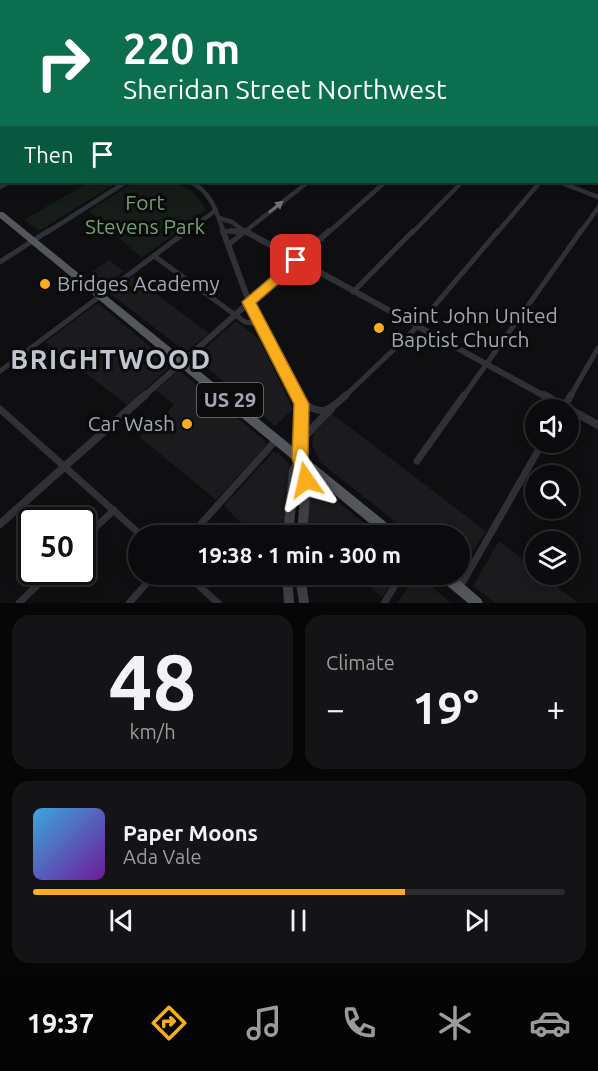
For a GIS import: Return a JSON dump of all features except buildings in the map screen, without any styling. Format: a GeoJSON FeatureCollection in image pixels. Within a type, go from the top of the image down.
{"type":"FeatureCollection","features":[{"type":"Feature","properties":{"kind":"highway","name":"US 29"},"geometry":{"type":"LineString","coordinates":[[0,214],[381,525]]}},
{"type":"Feature","properties":{"kind":"highway"},"geometry":{"type":"LineString","coordinates":[[455,585],[477,603]]}},
{"type":"Feature","properties":{"kind":"main road"},"geometry":{"type":"LineString","coordinates":[[289,525],[294,470],[300,458]]}},
{"type":"Feature","properties":{"kind":"main road"},"geometry":{"type":"LineString","coordinates":[[300,458],[306,481],[303,525]]}},
{"type":"Feature","properties":{"kind":"main road"},"geometry":{"type":"LineString","coordinates":[[287,585],[289,603]]}},
{"type":"Feature","properties":{"kind":"main road"},"geometry":{"type":"LineString","coordinates":[[302,585],[304,603]]}},
{"type":"Feature","properties":{"kind":"street"},"geometry":{"type":"LineString","coordinates":[[0,262],[124,183]]}},
{"type":"Feature","properties":{"kind":"street"},"geometry":{"type":"LineString","coordinates":[[193,183],[208,194],[216,210],[249,302],[301,402],[300,458]]}},
{"type":"Feature","properties":{"kind":"street"},"geometry":{"type":"LineString","coordinates":[[228,245],[307,183]]}},
{"type":"Feature","properties":{"kind":"street"},"geometry":{"type":"LineString","coordinates":[[0,524],[384,183]]}},
{"type":"Feature","properties":{"kind":"street"},"geometry":{"type":"LineString","coordinates":[[353,292],[461,183]]}},
{"type":"Feature","properties":{"kind":"street"},"geometry":{"type":"LineString","coordinates":[[301,440],[417,327],[539,183]]}},
{"type":"Feature","properties":{"kind":"street"},"geometry":{"type":"LineString","coordinates":[[562,183],[598,197]]}},
{"type":"Feature","properties":{"kind":"street"},"geometry":{"type":"LineString","coordinates":[[417,461],[598,208]]}},
{"type":"Feature","properties":{"kind":"street"},"geometry":{"type":"LineString","coordinates":[[0,371],[216,210]]}},
{"type":"Feature","properties":{"kind":"street"},"geometry":{"type":"LineString","coordinates":[[219,218],[232,222],[245,232],[547,399]]}},
{"type":"Feature","properties":{"kind":"street"},"geometry":{"type":"LineString","coordinates":[[223,231],[245,232]]}},
{"type":"Feature","properties":{"kind":"street"},"geometry":{"type":"LineString","coordinates":[[154,256],[235,315],[248,323],[260,324]]}},
{"type":"Feature","properties":{"kind":"street"},"geometry":{"type":"LineString","coordinates":[[568,399],[598,348]]}},
{"type":"Feature","properties":{"kind":"street"},"geometry":{"type":"LineString","coordinates":[[301,402],[315,411],[331,409]]}},
{"type":"Feature","properties":{"kind":"street"},"geometry":{"type":"LineString","coordinates":[[0,409],[130,525]]}},
{"type":"Feature","properties":{"kind":"street"},"geometry":{"type":"LineString","coordinates":[[579,416],[598,425]]}},
{"type":"Feature","properties":{"kind":"street"},"geometry":{"type":"LineString","coordinates":[[200,525],[277,439]]}},
{"type":"Feature","properties":{"kind":"street"},"geometry":{"type":"LineString","coordinates":[[459,588],[537,453]]}},
{"type":"Feature","properties":{"kind":"street"},"geometry":{"type":"LineString","coordinates":[[96,527],[114,510]]}},
{"type":"Feature","properties":{"kind":"street"},"geometry":{"type":"LineString","coordinates":[[19,603],[38,585]]}},
{"type":"Feature","properties":{"kind":"street"},"geometry":{"type":"LineString","coordinates":[[129,603],[145,585]]}},
{"type":"Feature","properties":{"kind":"street"},"geometry":{"type":"LineString","coordinates":[[198,585],[218,603]]}},
{"type":"Feature","properties":{"kind":"street"},"geometry":{"type":"LineString","coordinates":[[384,603],[395,585]]}},
{"type":"Feature","properties":{"kind":"shaded area"},"geometry":{"type":"Polygon","coordinates":[[[109,260],[124,271],[106,285],[91,272],[109,260]]]}},
{"type":"Feature","properties":{"kind":"shaded area"},"geometry":{"type":"Polygon","coordinates":[[[133,277],[209,333],[186,352],[109,293],[133,277]]]}},
{"type":"Feature","properties":{"kind":"shaded area"},"geometry":{"type":"Polygon","coordinates":[[[98,303],[172,365],[127,405],[45,342],[98,303]]]}},
{"type":"Feature","properties":{"kind":"shaded area"},"geometry":{"type":"Polygon","coordinates":[[[236,321],[259,339],[293,409],[275,426],[195,357],[236,321]]]}},
{"type":"Feature","properties":{"kind":"shaded area"},"geometry":{"type":"Polygon","coordinates":[[[176,372],[181,372],[265,441],[266,446],[216,500],[140,437],[174,405],[156,390],[176,372]]]}},
{"type":"Feature","properties":{"kind":"shaded area"},"geometry":{"type":"Polygon","coordinates":[[[332,414],[486,531],[470,556],[470,525],[399,525],[320,462],[312,444],[314,433],[332,414]]]}},
{"type":"Feature","properties":{"kind":"shaded area"},"geometry":{"type":"Polygon","coordinates":[[[273,452],[279,453],[290,465],[285,525],[243,525],[224,506],[273,452]]]}},
{"type":"Feature","properties":{"kind":"shaded area"},"geometry":{"type":"Polygon","coordinates":[[[323,490],[367,525],[308,525],[309,496],[317,496],[323,490]]]}},
{"type":"Feature","properties":{"kind":"shaded area"},"geometry":{"type":"Polygon","coordinates":[[[499,541],[525,561],[525,585],[555,585],[578,603],[495,603],[473,586],[499,541]]]}},
{"type":"Feature","properties":{"kind":"shaded area"},"geometry":{"type":"Polygon","coordinates":[[[367,585],[390,585],[382,597],[367,585]]]}},
{"type":"Feature","properties":{"kind":"shaded area"},"geometry":{"type":"Polygon","coordinates":[[[409,585],[430,585],[451,603],[398,603],[409,585]]]}},
{"type":"Feature","properties":{"kind":"green space"},"geometry":{"type":"Polygon","coordinates":[[[87,183],[116,183],[39,231],[24,220],[87,183]]]}},
{"type":"Feature","properties":{"kind":"green space","name":"Fort Stevens Park"},"geometry":{"type":"Polygon","coordinates":[[[132,183],[176,184],[192,192],[206,210],[142,258],[89,211],[132,183]]]}},
{"type":"Feature","properties":{"kind":"place","name":"Bridges Academy"},"geometry":{"type":"Point","coordinates":[45,284]}},
{"type":"Feature","properties":{"kind":"place","name":"Saint John United Baptist Church"},"geometry":{"type":"Point","coordinates":[379,328]}},
{"type":"Feature","properties":{"kind":"place","name":"Car Wash"},"geometry":{"type":"Point","coordinates":[187,424]}},
{"type":"Feature","properties":{"kind":"district","name":"BRIGHTWOOD"},"geometry":{"type":"Point","coordinates":[111,360]}},
{"type":"Feature","properties":{"kind":"route"},"geometry":{"type":"LineString","coordinates":[[296,260],[249,302],[302,404],[300,458],[306,480]]}}]}
